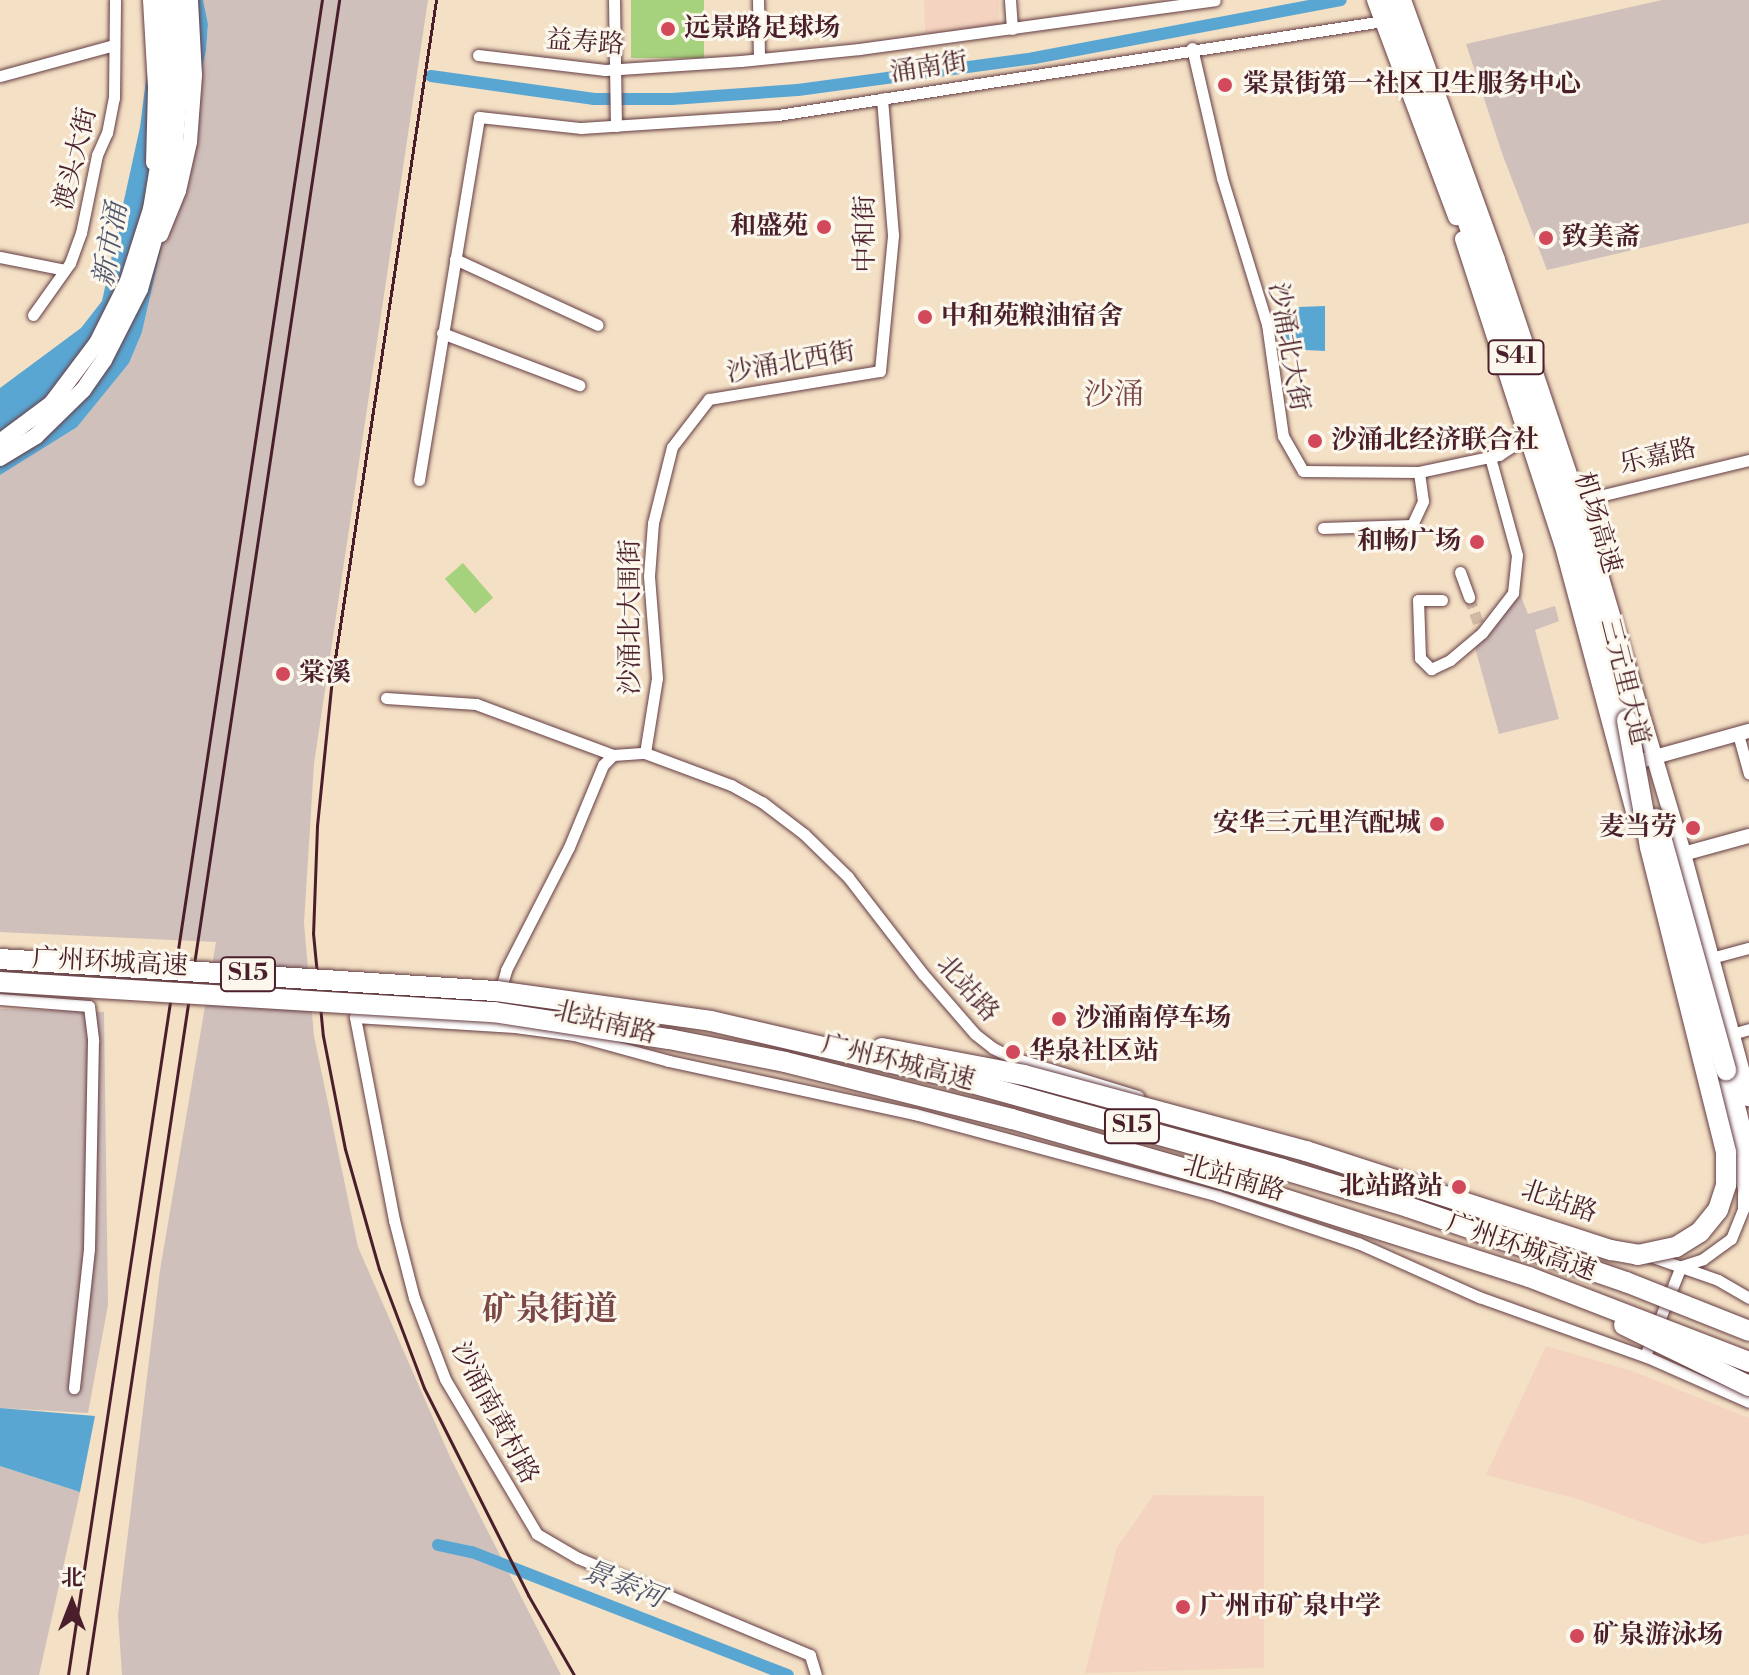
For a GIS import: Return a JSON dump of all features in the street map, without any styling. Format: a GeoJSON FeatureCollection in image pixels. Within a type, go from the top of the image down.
{"type":"FeatureCollection","features":[{"type":"Feature","properties":{"kind":"highway","name":"机场高速"},"geometry":{"type":"LineString","coordinates":[[1390,0],[1540,428],[1726,1070]]}},
{"type":"Feature","properties":{"kind":"highway"},"geometry":{"type":"LineString","coordinates":[[711,1021],[894,1049],[1024,1075],[1334,1159],[1601,1248],[1638,1255],[1669,1249],[1692,1239],[1718,1210],[1724,1194],[1727,1164],[1650,847],[1626,721]]}},
{"type":"Feature","properties":{"kind":"highway","name":"广州环城高速"},"geometry":{"type":"LineString","coordinates":[[0,959],[496,991],[711,1021],[962,1079],[1310,1177],[1626,1282],[1749,1331]]}},
{"type":"Feature","properties":{"kind":"highway","name":"广州环城高速"},"geometry":{"type":"LineString","coordinates":[[0,982],[494,1012],[669,1039],[828,1072],[1012,1119],[1228,1181],[1467,1256],[1595,1301],[1749,1362]]}},
{"type":"Feature","properties":{"kind":"highway"},"geometry":{"type":"LineString","coordinates":[[1726,1070],[1749,1127]]}},
{"type":"Feature","properties":{"kind":"highway"},"geometry":{"type":"LineString","coordinates":[[1726,1070],[1746,1170]]}},
{"type":"Feature","properties":{"kind":"highway"},"geometry":{"type":"LineString","coordinates":[[1467,1256],[1627,1326],[1749,1386]]}},
{"type":"Feature","properties":{"kind":"main road"},"geometry":{"type":"LineString","coordinates":[[0,442],[51,404],[97,343],[128,281],[151,209],[166,100],[164,0]]}},
{"type":"Feature","properties":{"kind":"main road"},"geometry":{"type":"LineString","coordinates":[[0,458],[54,420],[90,381],[132,309],[153,249],[172,177],[179,112],[178,0]]}},
{"type":"Feature","properties":{"kind":"main road","name":"三元里大道"},"geometry":{"type":"LineString","coordinates":[[1375,0],[1466,248],[1573,580],[1626,721],[1654,757],[1749,1098]]}},
{"type":"Feature","properties":{"kind":"main road","name":"三元里大道"},"geometry":{"type":"LineString","coordinates":[[1403,0],[1497,260],[1578,501],[1626,721],[1621,767],[1746,1170],[1749,1199]]}},
{"type":"Feature","properties":{"kind":"street","name":"渡头大街"},"geometry":{"type":"LineString","coordinates":[[33,315],[65,270],[81,233],[97,155],[107,133],[114,98],[115,0]]}},
{"type":"Feature","properties":{"kind":"street"},"geometry":{"type":"LineString","coordinates":[[150,0],[155,88],[151,209]]}},
{"type":"Feature","properties":{"kind":"street"},"geometry":{"type":"LineString","coordinates":[[153,249],[179,191],[190,142],[195,75],[191,0]]}},
{"type":"Feature","properties":{"kind":"street"},"geometry":{"type":"LineString","coordinates":[[614,0],[616,126]]}},
{"type":"Feature","properties":{"kind":"street"},"geometry":{"type":"LineString","coordinates":[[758,0],[759,59]]}},
{"type":"Feature","properties":{"kind":"street"},"geometry":{"type":"LineString","coordinates":[[1010,0],[1012,29]]}},
{"type":"Feature","properties":{"kind":"street","name":"益寿路"},"geometry":{"type":"LineString","coordinates":[[478,55],[617,69],[759,59],[1012,29],[1215,0]]}},
{"type":"Feature","properties":{"kind":"street","name":"涌南街"},"geometry":{"type":"LineString","coordinates":[[455,259],[479,117],[581,128],[778,115],[1192,48],[1383,21]]}},
{"type":"Feature","properties":{"kind":"street"},"geometry":{"type":"LineString","coordinates":[[0,76],[114,45]]}},
{"type":"Feature","properties":{"kind":"street","name":"沙涌北大街"},"geometry":{"type":"LineString","coordinates":[[1192,48],[1222,178],[1267,324],[1283,436],[1303,471],[1419,472],[1490,457],[1528,436]]}},
{"type":"Feature","properties":{"kind":"street","name":"中和街"},"geometry":{"type":"LineString","coordinates":[[880,371],[893,235],[882,98]]}},
{"type":"Feature","properties":{"kind":"street"},"geometry":{"type":"LineString","coordinates":[[0,257],[65,270]]}},
{"type":"Feature","properties":{"kind":"street"},"geometry":{"type":"LineString","coordinates":[[419,480],[455,259],[598,325]]}},
{"type":"Feature","properties":{"kind":"street"},"geometry":{"type":"LineString","coordinates":[[442,333],[579,385]]}},
{"type":"Feature","properties":{"kind":"street","name":"沙涌北西街"},"geometry":{"type":"LineString","coordinates":[[709,399],[880,371]]}},
{"type":"Feature","properties":{"kind":"street","name":"沙涌北大围街"},"geometry":{"type":"LineString","coordinates":[[645,753],[657,678],[649,576],[653,523],[672,447],[709,399]]}},
{"type":"Feature","properties":{"kind":"street"},"geometry":{"type":"LineString","coordinates":[[1442,600],[1418,600],[1420,658],[1431,669],[1450,660],[1482,633],[1513,593],[1517,555],[1490,457]]}},
{"type":"Feature","properties":{"kind":"street","name":"乐嘉路"},"geometry":{"type":"LineString","coordinates":[[1578,501],[1749,460]]}},
{"type":"Feature","properties":{"kind":"street"},"geometry":{"type":"LineString","coordinates":[[1323,528],[1412,525],[1423,501],[1419,472]]}},
{"type":"Feature","properties":{"kind":"street"},"geometry":{"type":"LineString","coordinates":[[1460,572],[1469,597]]}},
{"type":"Feature","properties":{"kind":"street"},"geometry":{"type":"LineString","coordinates":[[386,698],[476,704],[613,755],[599,773],[569,847],[506,970],[492,1025]]}},
{"type":"Feature","properties":{"kind":"street"},"geometry":{"type":"LineString","coordinates":[[1621,767],[1743,733],[1749,774]]}},
{"type":"Feature","properties":{"kind":"street","name":"北站路"},"geometry":{"type":"LineString","coordinates":[[613,755],[645,753],[731,785],[772,808],[848,877],[975,1034],[1011,1057],[1361,1160],[1681,1266],[1718,1280],[1749,1298]]}},
{"type":"Feature","properties":{"kind":"street"},"geometry":{"type":"LineString","coordinates":[[1683,854],[1749,836]]}},
{"type":"Feature","properties":{"kind":"street"},"geometry":{"type":"LineString","coordinates":[[1711,958],[1749,948]]}},
{"type":"Feature","properties":{"kind":"street"},"geometry":{"type":"LineString","coordinates":[[0,999],[89,1006],[93,1041],[89,1249],[74,1388]]}},
{"type":"Feature","properties":{"kind":"street","name":"北站南路"},"geometry":{"type":"LineString","coordinates":[[355,1017],[492,1025],[574,1035],[669,1061],[848,1097],[1242,1203],[1336,1234],[1479,1297],[1645,1356],[1749,1402]]}},
{"type":"Feature","properties":{"kind":"street","name":"沙涌南黄村路"},"geometry":{"type":"LineString","coordinates":[[355,1017],[394,1220],[414,1298],[445,1379],[537,1534],[578,1558],[810,1655],[816,1675]]}},
{"type":"Feature","properties":{"kind":"street"},"geometry":{"type":"LineString","coordinates":[[1732,1034],[1749,1029]]}},
{"type":"Feature","properties":{"kind":"street"},"geometry":{"type":"LineString","coordinates":[[1645,1356],[1681,1266],[1703,1259],[1731,1239],[1743,1209],[1746,1170]]}},
{"type":"Feature","properties":{"kind":"shaded area"},"geometry":{"type":"Polygon","coordinates":[[[203,0],[428,0],[314,764],[304,923],[314,1036],[358,1247],[451,1459],[561,1675],[122,1675],[118,1615],[160,1270],[216,942],[0,932],[0,475],[142,332],[206,51],[208,24],[203,0]]]}},
{"type":"Feature","properties":{"kind":"shaded area"},"geometry":{"type":"Polygon","coordinates":[[[924,0],[999,0],[999,26],[925,34],[924,0]]]}},
{"type":"Feature","properties":{"kind":"shaded area"},"geometry":{"type":"Polygon","coordinates":[[[1662,0],[1749,0],[1749,223],[1547,270],[1503,156],[1466,44],[1662,0]]]}},
{"type":"Feature","properties":{"kind":"shaded area"},"geometry":{"type":"Polygon","coordinates":[[[1519,591],[1528,614],[1555,606],[1559,621],[1535,630],[1559,719],[1499,734],[1475,648],[1519,591]]]}},
{"type":"Feature","properties":{"kind":"shaded area"},"geometry":{"type":"Polygon","coordinates":[[[0,1009],[104,1012],[108,1305],[88,1413],[0,1408],[0,1009]]]}},
{"type":"Feature","properties":{"kind":"shaded area"},"geometry":{"type":"Polygon","coordinates":[[[1546,1346],[1632,1371],[1749,1418],[1749,1534],[1702,1544],[1578,1499],[1486,1475],[1546,1346]]]}},
{"type":"Feature","properties":{"kind":"shaded area"},"geometry":{"type":"Polygon","coordinates":[[[0,1466],[80,1492],[39,1675],[0,1675],[0,1466]]]}},
{"type":"Feature","properties":{"kind":"shaded area","name":"广州市矿泉中学"},"geometry":{"type":"Polygon","coordinates":[[[1154,1495],[1264,1496],[1264,1668],[1085,1673],[1117,1547],[1154,1495]]]}},
{"type":"Feature","properties":{"kind":"green space","name":"远景路足球场"},"geometry":{"type":"Polygon","coordinates":[[[631,0],[704,0],[704,58],[631,58],[631,0]]]}},
{"type":"Feature","properties":{"kind":"green space"},"geometry":{"type":"Polygon","coordinates":[[[463,563],[493,598],[475,613],[445,579],[463,563]]]}},
{"type":"Feature","properties":{"kind":"water"},"geometry":{"type":"Polygon","coordinates":[[[145,0],[203,0],[208,24],[206,51],[142,332],[129,363],[77,427],[0,475],[0,388],[81,328],[102,301],[140,127],[151,41],[145,0]]]}},
{"type":"Feature","properties":{"kind":"water"},"geometry":{"type":"Polygon","coordinates":[[[1325,306],[1325,351],[1285,349],[1283,322],[1298,307],[1325,306]]]}},
{"type":"Feature","properties":{"kind":"water"},"geometry":{"type":"Polygon","coordinates":[[[0,1408],[95,1416],[80,1492],[0,1466],[0,1408]]]}},
{"type":"Feature","properties":{"kind":"waterway"},"geometry":{"type":"LineString","coordinates":[[431,76],[594,99],[672,99],[798,90],[1034,58],[1341,0]]}},
{"type":"Feature","properties":{"kind":"waterway","name":"景泰河"},"geometry":{"type":"LineString","coordinates":[[438,1545],[472,1552],[788,1675]]}},
{"type":"Feature","properties":{"kind":"tunnel"},"geometry":{"type":"LineString","coordinates":[[1469,597],[1482,633]]}},
{"type":"Feature","properties":{"kind":"railway"},"geometry":{"type":"LineString","coordinates":[[68,1675],[322,0]]}},
{"type":"Feature","properties":{"kind":"railway"},"geometry":{"type":"LineString","coordinates":[[87,1675],[339,0]]}},
{"type":"Feature","properties":{"kind":"railway"},"geometry":{"type":"LineString","coordinates":[[436,0],[332,678],[317,826],[313,933],[323,1036],[345,1149],[379,1269],[424,1388],[528,1595],[574,1675]]}},
{"type":"Feature","properties":{"kind":"place","name":"远景路足球场"},"geometry":{"type":"Point","coordinates":[668,29]}},
{"type":"Feature","properties":{"kind":"place","name":"棠景街第一社区卫生服务中心"},"geometry":{"type":"Point","coordinates":[1225,85]}},
{"type":"Feature","properties":{"kind":"place","name":"和盛苑"},"geometry":{"type":"Point","coordinates":[824,227]}},
{"type":"Feature","properties":{"kind":"place","name":"致美斋"},"geometry":{"type":"Point","coordinates":[1546,238]}},
{"type":"Feature","properties":{"kind":"place","name":"中和苑粮油宿舍"},"geometry":{"type":"Point","coordinates":[925,317]}},
{"type":"Feature","properties":{"kind":"place","name":"沙涌北经济联合社"},"geometry":{"type":"Point","coordinates":[1315,441]}},
{"type":"Feature","properties":{"kind":"place","name":"和畅广场"},"geometry":{"type":"Point","coordinates":[1477,542]}},
{"type":"Feature","properties":{"kind":"place","name":"棠溪"},"geometry":{"type":"Point","coordinates":[283,674]}},
{"type":"Feature","properties":{"kind":"place","name":"安华三元里汽配城"},"geometry":{"type":"Point","coordinates":[1437,824]}},
{"type":"Feature","properties":{"kind":"place","name":"麦当劳"},"geometry":{"type":"Point","coordinates":[1693,828]}},
{"type":"Feature","properties":{"kind":"place","name":"沙涌南停车场"},"geometry":{"type":"Point","coordinates":[1059,1019]}},
{"type":"Feature","properties":{"kind":"place","name":"华泉社区站"},"geometry":{"type":"Point","coordinates":[1013,1052]}},
{"type":"Feature","properties":{"kind":"place","name":"北站路站"},"geometry":{"type":"Point","coordinates":[1459,1187]}},
{"type":"Feature","properties":{"kind":"place","name":"广州市矿泉中学"},"geometry":{"type":"Point","coordinates":[1183,1607]}},
{"type":"Feature","properties":{"kind":"place","name":"矿泉游泳场"},"geometry":{"type":"Point","coordinates":[1577,1636]}},
{"type":"Feature","properties":{"kind":"district","name":"沙涌"},"geometry":{"type":"Point","coordinates":[1114,395]}},
{"type":"Feature","properties":{"kind":"district","name":"矿泉街道"},"geometry":{"type":"Point","coordinates":[550,1311]}},
{"type":"Feature","properties":{"kind":"water label","name":"新市涌"},"geometry":{"type":"Point","coordinates":[111,245]}}]}
